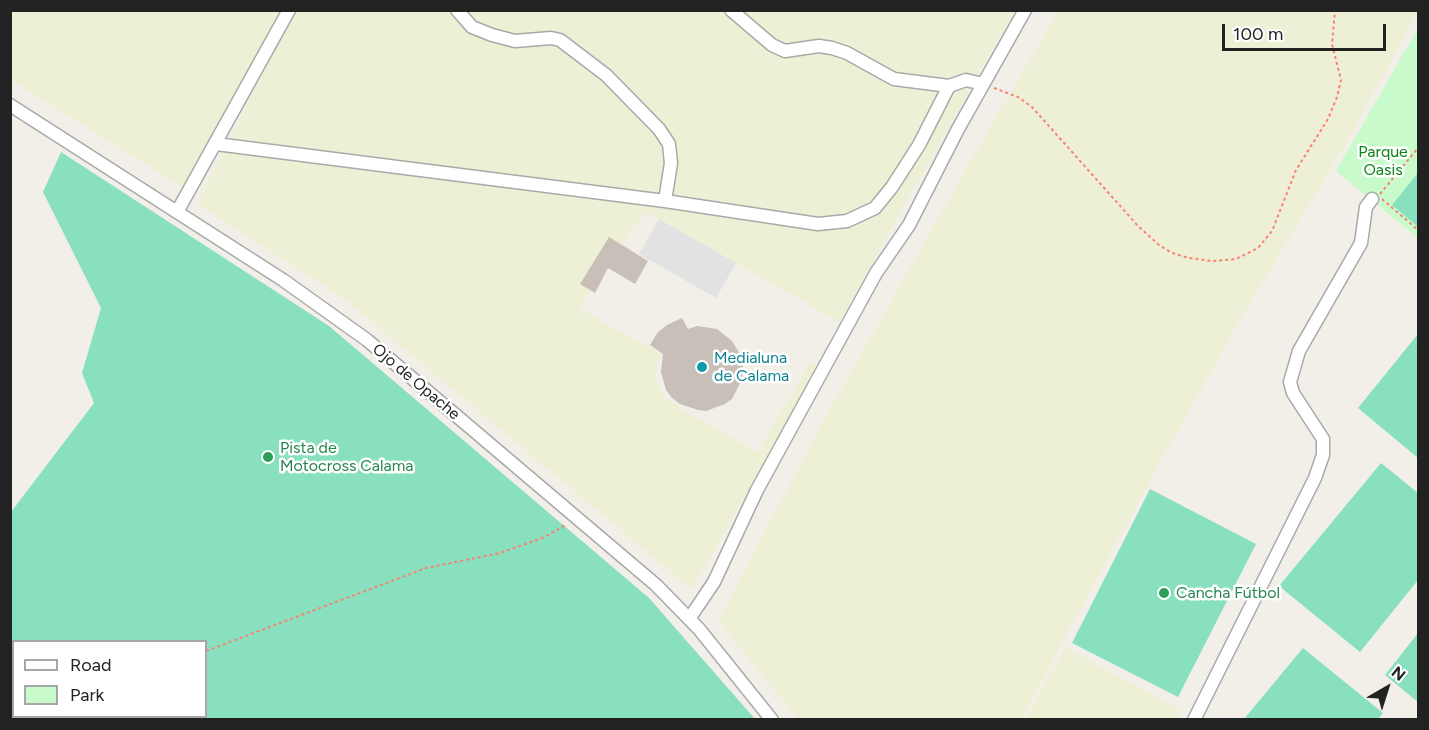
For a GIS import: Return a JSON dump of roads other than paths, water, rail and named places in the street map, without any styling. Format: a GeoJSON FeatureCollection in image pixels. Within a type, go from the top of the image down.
{"type":"FeatureCollection","features":[{"type":"Feature","properties":{"kind":"street"},"geometry":{"type":"LineString","coordinates":[[177,212],[289,10]]}},
{"type":"Feature","properties":{"kind":"street"},"geometry":{"type":"LineString","coordinates":[[457,10],[472,27],[492,35],[515,41],[551,38],[560,40],[606,75],[659,129],[669,144],[670,163],[665,201]]}},
{"type":"Feature","properties":{"kind":"street"},"geometry":{"type":"LineString","coordinates":[[730,10],[772,45],[785,51],[819,46],[832,48],[847,53],[894,79],[949,86],[966,80],[983,84]]}},
{"type":"Feature","properties":{"kind":"street"},"geometry":{"type":"LineString","coordinates":[[689,619],[714,582],[757,490],[876,273],[909,225],[1024,10]]}},
{"type":"Feature","properties":{"kind":"street"},"geometry":{"type":"LineString","coordinates":[[216,144],[665,201],[818,224],[847,221],[875,207],[892,187],[919,145],[949,86]]}},
{"type":"Feature","properties":{"kind":"street","name":"Ojo de Opache"},"geometry":{"type":"LineString","coordinates":[[10,105],[283,280],[366,340],[656,585],[689,619],[772,720]]}},
{"type":"Feature","properties":{"kind":"street"},"geometry":{"type":"LineString","coordinates":[[1194,720],[1315,478],[1323,454],[1323,439],[1293,393],[1290,382],[1299,351],[1361,243],[1366,207],[1372,199]]}},
{"type":"Feature","properties":{"kind":"place","name":"Medialuna de Calama"},"geometry":{"type":"Point","coordinates":[702,367]}},
{"type":"Feature","properties":{"kind":"place","name":"Pista de Motocross Calama"},"geometry":{"type":"Point","coordinates":[268,457]}},
{"type":"Feature","properties":{"kind":"place","name":"Cancha Fútbol"},"geometry":{"type":"Point","coordinates":[1164,593]}},
{"type":"Feature","properties":{"kind":"park label","name":"Parque Oasis"},"geometry":{"type":"Point","coordinates":[1383,161]}}]}
